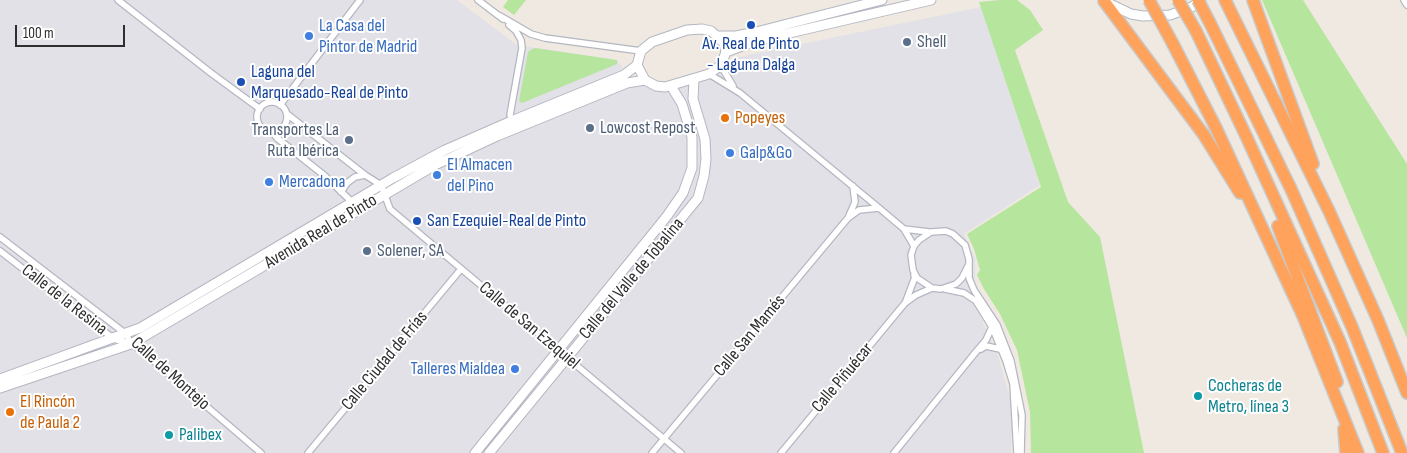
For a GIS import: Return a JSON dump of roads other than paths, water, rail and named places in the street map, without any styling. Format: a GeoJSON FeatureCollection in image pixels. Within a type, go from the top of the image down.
{"type":"FeatureCollection","features":[{"type":"Feature","properties":{"kind":"highway"},"geometry":{"type":"LineString","coordinates":[[1104,0],[1204,135],[1268,240]]}},
{"type":"Feature","properties":{"kind":"highway"},"geometry":{"type":"LineString","coordinates":[[1149,0],[1216,128],[1268,240],[1303,316],[1358,453]]}},
{"type":"Feature","properties":{"kind":"highway"},"geometry":{"type":"LineString","coordinates":[[1178,0],[1196,31],[1247,138],[1340,342],[1383,453]]}},
{"type":"Feature","properties":{"kind":"highway"},"geometry":{"type":"LineString","coordinates":[[1198,0],[1292,189],[1352,327],[1402,453]]}},
{"type":"Feature","properties":{"kind":"highway"},"geometry":{"type":"LineString","coordinates":[[1225,0],[1329,211],[1378,320],[1407,393]]}},
{"type":"Feature","properties":{"kind":"highway"},"geometry":{"type":"LineString","coordinates":[[1253,0],[1320,181],[1329,211]]}},
{"type":"Feature","properties":{"kind":"highway"},"geometry":{"type":"LineString","coordinates":[[1269,188],[1271,207],[1364,453]]}},
{"type":"Feature","properties":{"kind":"highway"},"geometry":{"type":"LineString","coordinates":[[1342,414],[1346,453]]}},
{"type":"Feature","properties":{"kind":"main road"},"geometry":{"type":"LineString","coordinates":[[718,36],[736,36],[756,32],[840,9],[882,0]]}},
{"type":"Feature","properties":{"kind":"main road"},"geometry":{"type":"LineString","coordinates":[[725,56],[755,41],[931,0]]}},
{"type":"Feature","properties":{"kind":"main road"},"geometry":{"type":"LineString","coordinates":[[1104,0],[1124,12],[1143,16],[1170,15],[1192,7],[1201,0]]}},
{"type":"Feature","properties":{"kind":"main road"},"geometry":{"type":"LineString","coordinates":[[702,29],[711,31],[718,36],[724,43],[725,56],[721,64],[709,74],[671,86],[656,86],[645,80],[637,65],[641,51],[652,42],[687,30],[702,29]]}},
{"type":"Feature","properties":{"kind":"main road","name":"Avenida Real de Pinto"},"geometry":{"type":"LineString","coordinates":[[0,378],[140,328],[381,185],[445,150],[624,75],[637,65]]}},
{"type":"Feature","properties":{"kind":"main road","name":"Calle del Valle de Tobalina"},"geometry":{"type":"LineString","coordinates":[[489,453],[698,198],[706,159],[705,139],[693,99],[694,79]]}},
{"type":"Feature","properties":{"kind":"main road","name":"Avenida Real de Pinto"},"geometry":{"type":"LineString","coordinates":[[0,388],[131,344],[435,165],[497,136],[627,83],[645,80]]}},
{"type":"Feature","properties":{"kind":"main road","name":"Calle del Valle de Tobalina"},"geometry":{"type":"LineString","coordinates":[[475,453],[667,216],[683,193],[692,168],[692,137],[682,104],[671,86]]}},
{"type":"Feature","properties":{"kind":"street"},"geometry":{"type":"LineString","coordinates":[[118,0],[260,109]]}},
{"type":"Feature","properties":{"kind":"street"},"geometry":{"type":"LineString","coordinates":[[280,105],[360,0]]}},
{"type":"Feature","properties":{"kind":"street"},"geometry":{"type":"LineString","coordinates":[[478,0],[500,16],[531,34],[544,38],[641,51]]}},
{"type":"Feature","properties":{"kind":"street"},"geometry":{"type":"LineString","coordinates":[[1404,0],[1407,4]]}},
{"type":"Feature","properties":{"kind":"street"},"geometry":{"type":"LineString","coordinates":[[500,16],[516,31],[522,40],[510,115]]}},
{"type":"Feature","properties":{"kind":"street"},"geometry":{"type":"LineString","coordinates":[[725,56],[724,71],[730,82],[740,93]]}},
{"type":"Feature","properties":{"kind":"street"},"geometry":{"type":"LineString","coordinates":[[709,74],[740,93],[853,186],[904,229],[914,246]]}},
{"type":"Feature","properties":{"kind":"street"},"geometry":{"type":"LineString","coordinates":[[286,114],[287,120],[284,126],[277,132],[264,130],[258,124],[257,117],[260,109],[266,104],[273,102],[280,105],[286,114],[365,175],[381,185]]}},
{"type":"Feature","properties":{"kind":"street"},"geometry":{"type":"LineString","coordinates":[[272,132],[361,208]]}},
{"type":"Feature","properties":{"kind":"street"},"geometry":{"type":"LineString","coordinates":[[341,192],[346,183],[355,177],[365,175]]}},
{"type":"Feature","properties":{"kind":"street","name":"Calle de San Ezequiel"},"geometry":{"type":"LineString","coordinates":[[381,185],[390,209],[681,453]]}},
{"type":"Feature","properties":{"kind":"street","name":"Calle San Mamés"},"geometry":{"type":"LineString","coordinates":[[848,218],[855,202],[853,186]]}},
{"type":"Feature","properties":{"kind":"street","name":"Calle San Mamés"},"geometry":{"type":"LineString","coordinates":[[652,453],[848,218],[859,210],[879,208]]}},
{"type":"Feature","properties":{"kind":"street"},"geometry":{"type":"LineString","coordinates":[[904,229],[931,232],[946,231],[960,238],[968,251],[969,278],[974,290],[997,325],[1011,361],[1022,415],[1021,453]]}},
{"type":"Feature","properties":{"kind":"street"},"geometry":{"type":"LineString","coordinates":[[931,232],[914,246],[911,255],[913,271],[917,278],[932,288],[964,293],[976,300],[992,327],[1013,384],[1017,453]]}},
{"type":"Feature","properties":{"kind":"street","name":"Calle de la Resina"},"geometry":{"type":"LineString","coordinates":[[0,236],[126,334]]}},
{"type":"Feature","properties":{"kind":"street","name":"Calle de la Resina"},"geometry":{"type":"LineString","coordinates":[[0,251],[114,338],[131,344]]}},
{"type":"Feature","properties":{"kind":"street"},"geometry":{"type":"LineString","coordinates":[[941,289],[956,284],[962,278],[968,266]]}},
{"type":"Feature","properties":{"kind":"street","name":"Calle Ciudad de Frías"},"geometry":{"type":"LineString","coordinates":[[308,453],[461,269]]}},
{"type":"Feature","properties":{"kind":"street","name":"Calle Piñuécar"},"geometry":{"type":"LineString","coordinates":[[905,303],[915,277],[913,271]]}},
{"type":"Feature","properties":{"kind":"street","name":"Calle Piñuécar"},"geometry":{"type":"LineString","coordinates":[[781,453],[905,303],[916,295],[932,288]]}},
{"type":"Feature","properties":{"kind":"street"},"geometry":{"type":"LineString","coordinates":[[894,453],[986,340],[992,327]]}},
{"type":"Feature","properties":{"kind":"street","name":"Calle de Montejo"},"geometry":{"type":"LineString","coordinates":[[126,334],[131,344],[142,351],[261,453]]}},
{"type":"Feature","properties":{"kind":"street"},"geometry":{"type":"LineString","coordinates":[[975,353],[986,346],[1000,348]]}},
{"type":"Feature","properties":{"kind":"place","name":"Av. Real de Pinto - Laguna Dalga"},"geometry":{"type":"Point","coordinates":[751,25]}},
{"type":"Feature","properties":{"kind":"place","name":"La Casa del Pintor de Madrid"},"geometry":{"type":"Point","coordinates":[309,36]}},
{"type":"Feature","properties":{"kind":"place","name":"Shell"},"geometry":{"type":"Point","coordinates":[907,42]}},
{"type":"Feature","properties":{"kind":"place","name":"Laguna del Marquesado-Real de Pinto"},"geometry":{"type":"Point","coordinates":[241,82]}},
{"type":"Feature","properties":{"kind":"place","name":"Popeyes"},"geometry":{"type":"Point","coordinates":[725,118]}},
{"type":"Feature","properties":{"kind":"place","name":"Lowcost Repost"},"geometry":{"type":"Point","coordinates":[590,128]}},
{"type":"Feature","properties":{"kind":"place","name":"Transportes La Ruta Ibérica"},"geometry":{"type":"Point","coordinates":[349,140]}},
{"type":"Feature","properties":{"kind":"place","name":"Galp&Go"},"geometry":{"type":"Point","coordinates":[730,153]}},
{"type":"Feature","properties":{"kind":"place","name":"El Almacen del Pino"},"geometry":{"type":"Point","coordinates":[437,175]}},
{"type":"Feature","properties":{"kind":"place","name":"Mercadona"},"geometry":{"type":"Point","coordinates":[269,182]}},
{"type":"Feature","properties":{"kind":"place","name":"San Ezequiel-Real de Pinto"},"geometry":{"type":"Point","coordinates":[417,221]}},
{"type":"Feature","properties":{"kind":"place","name":"Solener, SA"},"geometry":{"type":"Point","coordinates":[367,251]}},
{"type":"Feature","properties":{"kind":"place","name":"Talleres Mialdea"},"geometry":{"type":"Point","coordinates":[515,369]}},
{"type":"Feature","properties":{"kind":"place","name":"Cocheras de Metro, línea 3"},"geometry":{"type":"Point","coordinates":[1198,396]}},
{"type":"Feature","properties":{"kind":"place","name":"El Rincón de Paula 2"},"geometry":{"type":"Point","coordinates":[10,412]}},
{"type":"Feature","properties":{"kind":"place","name":"Palibex"},"geometry":{"type":"Point","coordinates":[169,435]}}]}
